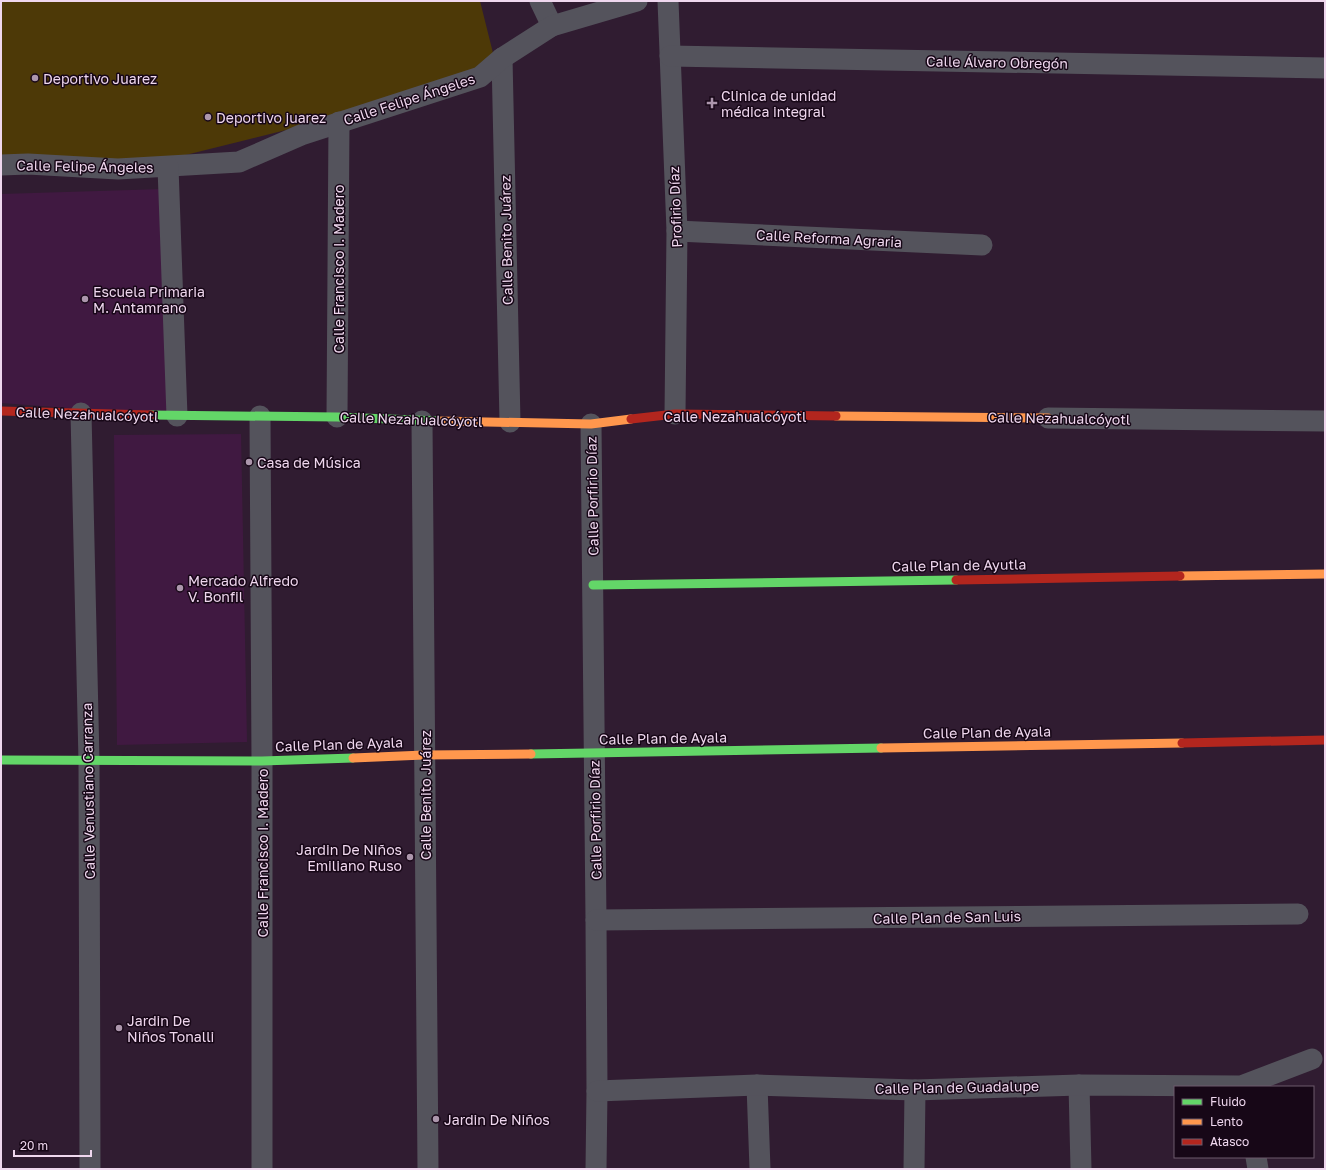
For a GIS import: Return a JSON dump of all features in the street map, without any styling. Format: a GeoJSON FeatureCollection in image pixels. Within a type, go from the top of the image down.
{"type":"FeatureCollection","features":[{"type":"Feature","properties":{"kind":"street"},"geometry":{"type":"LineString","coordinates":[[540,1],[552,26]]}},
{"type":"Feature","properties":{"kind":"street","name":"Calle Felipe Ángeles"},"geometry":{"type":"LineString","coordinates":[[1,164],[118,169],[239,162],[301,135],[480,77],[502,58],[552,26],[638,1]]}},
{"type":"Feature","properties":{"kind":"street","name":"Profirio Díaz"},"geometry":{"type":"LineString","coordinates":[[668,1],[677,231],[675,414]]}},
{"type":"Feature","properties":{"kind":"street","name":"Calle Álvaro Obregón"},"geometry":{"type":"LineString","coordinates":[[670,56],[1325,68]]}},
{"type":"Feature","properties":{"kind":"street","name":"Calle Benito Juárez"},"geometry":{"type":"LineString","coordinates":[[502,58],[510,422]]}},
{"type":"Feature","properties":{"kind":"street","name":"Calle Francisco I. Madero"},"geometry":{"type":"LineString","coordinates":[[338,417],[339,122]]}},
{"type":"Feature","properties":{"kind":"street"},"geometry":{"type":"LineString","coordinates":[[168,167],[177,416]]}},
{"type":"Feature","properties":{"kind":"street","name":"Calle Reforma Agraria"},"geometry":{"type":"LineString","coordinates":[[677,231],[982,245]]}},
{"type":"Feature","properties":{"kind":"street","name":"Calle Nezahualcóyotl"},"geometry":{"type":"LineString","coordinates":[[1,411],[177,416],[338,417],[422,421],[591,424],[675,414],[1325,421]]}},
{"type":"Feature","properties":{"kind":"street","name":"Calle Venustiano Carranza"},"geometry":{"type":"LineString","coordinates":[[81,413],[89,761],[90,1169]]}},
{"type":"Feature","properties":{"kind":"street","name":"Calle Francisco I. Madero"},"geometry":{"type":"LineString","coordinates":[[260,416],[262,1169]]}},
{"type":"Feature","properties":{"kind":"street","name":"Calle Benito Juárez"},"geometry":{"type":"LineString","coordinates":[[422,421],[428,1169]]}},
{"type":"Feature","properties":{"kind":"street","name":"Calle Porfirio Díaz"},"geometry":{"type":"LineString","coordinates":[[591,424],[595,753],[596,1169]]}},
{"type":"Feature","properties":{"kind":"street","name":"Calle Plan de Ayutla"},"geometry":{"type":"LineString","coordinates":[[593,585],[1325,574]]}},
{"type":"Feature","properties":{"kind":"street","name":"Calle Plan de Ayala"},"geometry":{"type":"LineString","coordinates":[[1,760],[262,761],[424,755],[1325,740]]}},
{"type":"Feature","properties":{"kind":"street","name":"Calle Plan de San Luis"},"geometry":{"type":"LineString","coordinates":[[596,920],[1298,914]]}},
{"type":"Feature","properties":{"kind":"street","name":"Calle Plan de Guadalupe"},"geometry":{"type":"LineString","coordinates":[[1244,1086],[1312,1059]]}},
{"type":"Feature","properties":{"kind":"street"},"geometry":{"type":"LineString","coordinates":[[757,1085],[760,1169]]}},
{"type":"Feature","properties":{"kind":"street","name":"Calle Plan de Guadalupe"},"geometry":{"type":"LineString","coordinates":[[597,1091],[757,1085],[915,1090],[1080,1085],[1174,1086]]}},
{"type":"Feature","properties":{"kind":"street"},"geometry":{"type":"LineString","coordinates":[[1080,1085],[1081,1169]]}},
{"type":"Feature","properties":{"kind":"street"},"geometry":{"type":"LineString","coordinates":[[914,1169],[915,1090]]}},
{"type":"Feature","properties":{"kind":"street"},"geometry":{"type":"LineString","coordinates":[[1256,1158],[1258,1169]]}},
{"type":"Feature","properties":{"kind":"shaded area","name":"Deportivo juarez"},"geometry":{"type":"Polygon","coordinates":[[[1,1],[480,1],[499,77],[93,178],[1,156],[1,1]]]}},
{"type":"Feature","properties":{"kind":"shaded area","name":"Escuela Primaria M. Antamrano"},"geometry":{"type":"Polygon","coordinates":[[[163,189],[177,416],[1,403],[1,194],[163,189]]]}},
{"type":"Feature","properties":{"kind":"shaded area","name":"Mercado Alfredo V. Bonfil"},"geometry":{"type":"Polygon","coordinates":[[[241,434],[247,742],[117,745],[114,435],[241,434]]]}},
{"type":"Feature","properties":{"kind":"traffic: fast"},"geometry":{"type":"LineString","coordinates":[[151,415],[337,417],[439,421]]}},
{"type":"Feature","properties":{"kind":"traffic: fast"},"geometry":{"type":"LineString","coordinates":[[593,585],[956,580]]}},
{"type":"Feature","properties":{"kind":"traffic: fast"},"geometry":{"type":"LineString","coordinates":[[531,754],[881,748]]}},
{"type":"Feature","properties":{"kind":"traffic: fast"},"geometry":{"type":"LineString","coordinates":[[1,760],[262,761],[353,758]]}},
{"type":"Feature","properties":{"kind":"traffic: slow"},"geometry":{"type":"LineString","coordinates":[[836,416],[1048,418]]}},
{"type":"Feature","properties":{"kind":"traffic: slow"},"geometry":{"type":"LineString","coordinates":[[439,421],[591,424],[631,419]]}},
{"type":"Feature","properties":{"kind":"traffic: slow"},"geometry":{"type":"LineString","coordinates":[[1180,576],[1325,574]]}},
{"type":"Feature","properties":{"kind":"traffic: slow"},"geometry":{"type":"LineString","coordinates":[[881,748],[1182,743]]}},
{"type":"Feature","properties":{"kind":"traffic: slow"},"geometry":{"type":"LineString","coordinates":[[353,758],[424,755],[531,754]]}},
{"type":"Feature","properties":{"kind":"traffic: jam"},"geometry":{"type":"LineString","coordinates":[[1,411],[151,415]]}},
{"type":"Feature","properties":{"kind":"traffic: jam"},"geometry":{"type":"LineString","coordinates":[[631,419],[675,414],[836,416]]}},
{"type":"Feature","properties":{"kind":"traffic: jam"},"geometry":{"type":"LineString","coordinates":[[956,580],[1180,576]]}},
{"type":"Feature","properties":{"kind":"traffic: jam"},"geometry":{"type":"LineString","coordinates":[[1182,743],[1325,740]]}},
{"type":"Feature","properties":{"kind":"place","name":"Deportivo Juarez"},"geometry":{"type":"Point","coordinates":[35,78]}},
{"type":"Feature","properties":{"kind":"place","name":"Clinica de unidad médica integral"},"geometry":{"type":"Point","coordinates":[712,103]}},
{"type":"Feature","properties":{"kind":"place","name":"Deportivo juarez"},"geometry":{"type":"Point","coordinates":[208,117]}},
{"type":"Feature","properties":{"kind":"place","name":"Escuela Primaria M. Antamrano"},"geometry":{"type":"Point","coordinates":[85,299]}},
{"type":"Feature","properties":{"kind":"place","name":"Casa de Música"},"geometry":{"type":"Point","coordinates":[249,462]}},
{"type":"Feature","properties":{"kind":"place","name":"Mercado Alfredo V. Bonfil"},"geometry":{"type":"Point","coordinates":[180,588]}},
{"type":"Feature","properties":{"kind":"place","name":"Jardin De Niños Emiliano Ruso"},"geometry":{"type":"Point","coordinates":[410,857]}},
{"type":"Feature","properties":{"kind":"place","name":"Jardin De Niños Tonalli"},"geometry":{"type":"Point","coordinates":[119,1028]}},
{"type":"Feature","properties":{"kind":"place","name":"Jardin De Niños"},"geometry":{"type":"Point","coordinates":[436,1119]}}]}
